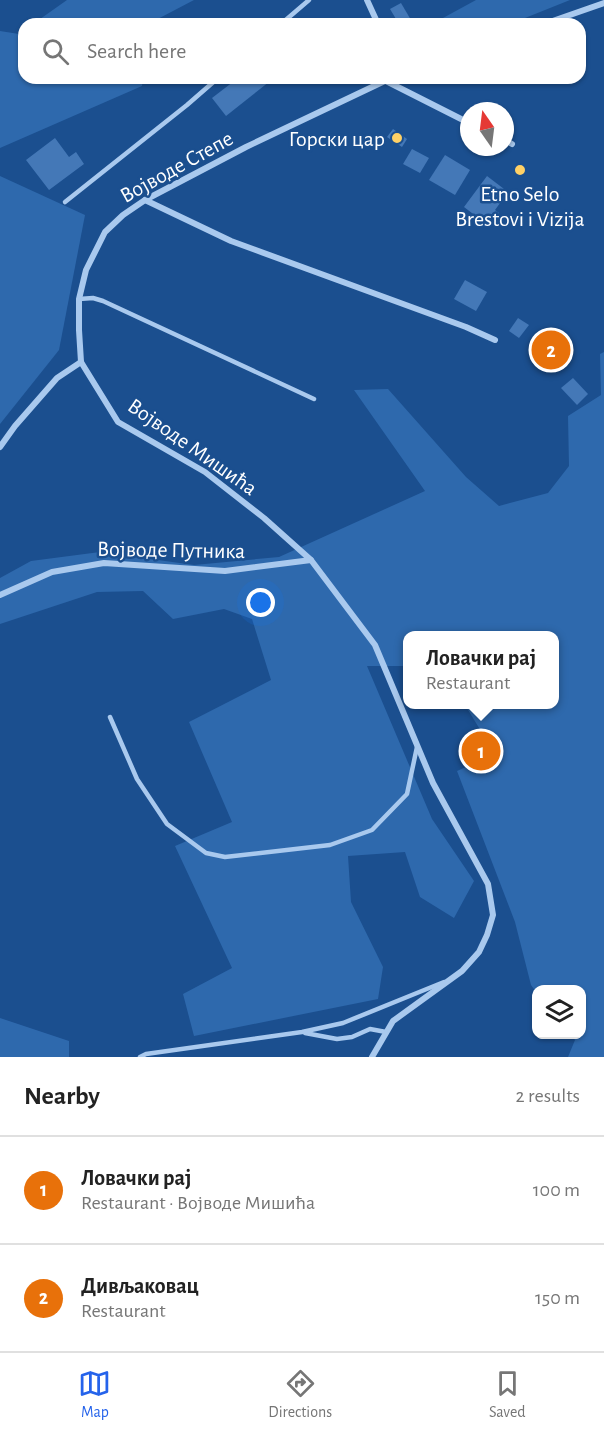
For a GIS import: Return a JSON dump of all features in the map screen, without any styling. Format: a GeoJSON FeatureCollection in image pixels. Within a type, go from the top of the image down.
{"type":"FeatureCollection","features":[{"type":"Feature","properties":{"kind":"street"},"geometry":{"type":"LineString","coordinates":[[367,0],[375,18]]}},
{"type":"Feature","properties":{"kind":"street"},"geometry":{"type":"LineString","coordinates":[[561,18],[604,3]]}},
{"type":"Feature","properties":{"kind":"street","name":"Војводе Степе"},"geometry":{"type":"LineString","coordinates":[[81,362],[79,299],[86,270],[105,232],[144,200],[374,84]]}},
{"type":"Feature","properties":{"kind":"street"},"geometry":{"type":"LineString","coordinates":[[394,84],[460,118]]}},
{"type":"Feature","properties":{"kind":"street"},"geometry":{"type":"LineString","coordinates":[[144,200],[231,241],[495,340]]}},
{"type":"Feature","properties":{"kind":"street"},"geometry":{"type":"LineString","coordinates":[[0,447],[15,426],[57,378],[81,362]]}},
{"type":"Feature","properties":{"kind":"street","name":"Војводе Мишића"},"geometry":{"type":"LineString","coordinates":[[81,362],[118,422],[205,472],[264,518],[311,560],[375,645],[433,783],[488,884],[493,915],[479,952],[462,971],[393,1021],[372,1057]]}},
{"type":"Feature","properties":{"kind":"street","name":"Војводе Путника"},"geometry":{"type":"LineString","coordinates":[[0,594],[52,572],[104,563],[225,572],[311,560]]}},
{"type":"Feature","properties":{"kind":"lane"},"geometry":{"type":"LineString","coordinates":[[288,18],[309,0]]}},
{"type":"Feature","properties":{"kind":"lane"},"geometry":{"type":"LineString","coordinates":[[65,202],[211,84]]}},
{"type":"Feature","properties":{"kind":"lane"},"geometry":{"type":"LineString","coordinates":[[79,299],[93,298],[103,301],[314,399]]}},
{"type":"Feature","properties":{"kind":"lane"},"geometry":{"type":"LineString","coordinates":[[110,717],[137,779],[167,824],[206,853],[225,857],[330,845],[372,830],[407,794],[417,744]]}},
{"type":"Feature","properties":{"kind":"lane"},"geometry":{"type":"LineString","coordinates":[[140,1057],[146,1054],[209,1044],[302,1032],[343,1023],[450,980]]}},
{"type":"Feature","properties":{"kind":"lane"},"geometry":{"type":"LineString","coordinates":[[302,1032],[337,1039],[352,1037],[370,1029],[386,1032]]}},
{"type":"Feature","properties":{"kind":"shaded area"},"geometry":{"type":"Polygon","coordinates":[[[67,0],[194,0],[160,18],[42,18],[67,0]]]}},
{"type":"Feature","properties":{"kind":"shaded area"},"geometry":{"type":"Polygon","coordinates":[[[476,0],[570,0],[525,18],[443,18],[476,0]]]}},
{"type":"Feature","properties":{"kind":"shaded area"},"geometry":{"type":"Polygon","coordinates":[[[0,31],[18,34],[18,84],[142,84],[142,86],[0,148],[0,31]]]}},
{"type":"Feature","properties":{"kind":"shaded area"},"geometry":{"type":"Polygon","coordinates":[[[0,176],[85,215],[59,350],[0,424],[0,176]]]}},
{"type":"Feature","properties":{"kind":"shaded area"},"geometry":{"type":"Polygon","coordinates":[[[604,352],[604,1057],[568,1057],[574,1039],[586,1039],[586,985],[531,985],[515,922],[457,771],[495,754],[467,709],[559,709],[559,631],[403,631],[403,666],[367,666],[432,819],[474,881],[454,918],[420,897],[405,852],[348,856],[351,902],[383,967],[378,999],[194,1036],[183,994],[232,968],[175,846],[232,822],[189,722],[271,680],[252,619],[224,609],[173,619],[143,591],[97,592],[0,624],[0,578],[31,561],[100,552],[194,565],[279,557],[425,491],[354,390],[388,389],[466,477],[499,506],[548,493],[569,466],[568,416],[601,395],[600,354],[604,352]]]}},
{"type":"Feature","properties":{"kind":"shaded area"},"geometry":{"type":"Polygon","coordinates":[[[0,1018],[69,1041],[69,1057],[0,1057],[0,1018]]]}},
{"type":"Feature","properties":{"kind":"building"},"geometry":{"type":"Polygon","coordinates":[[[401,3],[410,18],[395,18],[390,9],[401,3]]]}},
{"type":"Feature","properties":{"kind":"building"},"geometry":{"type":"Polygon","coordinates":[[[230,84],[266,84],[226,116],[212,98],[230,84]]]}},
{"type":"Feature","properties":{"kind":"building","name":"Горски цар"},"geometry":{"type":"Polygon","coordinates":[[[393,129],[407,139],[402,147],[387,137],[393,129]]]}},
{"type":"Feature","properties":{"kind":"building"},"geometry":{"type":"Polygon","coordinates":[[[55,138],[69,157],[76,152],[84,164],[49,190],[26,160],[55,138]]]}},
{"type":"Feature","properties":{"kind":"building"},"geometry":{"type":"Polygon","coordinates":[[[412,149],[429,158],[420,173],[403,164],[412,149]]]}},
{"type":"Feature","properties":{"kind":"building"},"geometry":{"type":"Polygon","coordinates":[[[445,155],[470,170],[455,195],[429,180],[445,155]]]}},
{"type":"Feature","properties":{"kind":"building"},"geometry":{"type":"Polygon","coordinates":[[[487,176],[508,192],[495,210],[499,213],[489,226],[464,207],[487,176]]]}},
{"type":"Feature","properties":{"kind":"building"},"geometry":{"type":"Polygon","coordinates":[[[465,280],[487,292],[476,311],[454,299],[465,280]]]}},
{"type":"Feature","properties":{"kind":"building"},"geometry":{"type":"Polygon","coordinates":[[[518,318],[529,325],[519,338],[509,331],[518,318]]]}},
{"type":"Feature","properties":{"kind":"building"},"geometry":{"type":"Polygon","coordinates":[[[551,329],[571,345],[550,370],[531,354],[551,329]]]}},
{"type":"Feature","properties":{"kind":"building"},"geometry":{"type":"Polygon","coordinates":[[[573,378],[588,394],[577,405],[561,388],[573,378]]]}},
{"type":"Feature","properties":{"kind":"place","name":"Горски цар"},"geometry":{"type":"Point","coordinates":[397,138]}},
{"type":"Feature","properties":{"kind":"place","name":"Etno Selo Brestovi i Vizija"},"geometry":{"type":"Point","coordinates":[520,170]}},
{"type":"Feature","properties":{"kind":"place","name":"Дивљаковац"},"geometry":{"type":"Point","coordinates":[551,350]}},
{"type":"Feature","properties":{"kind":"place","name":"Ловачки рај"},"geometry":{"type":"Point","coordinates":[481,751]}}]}
